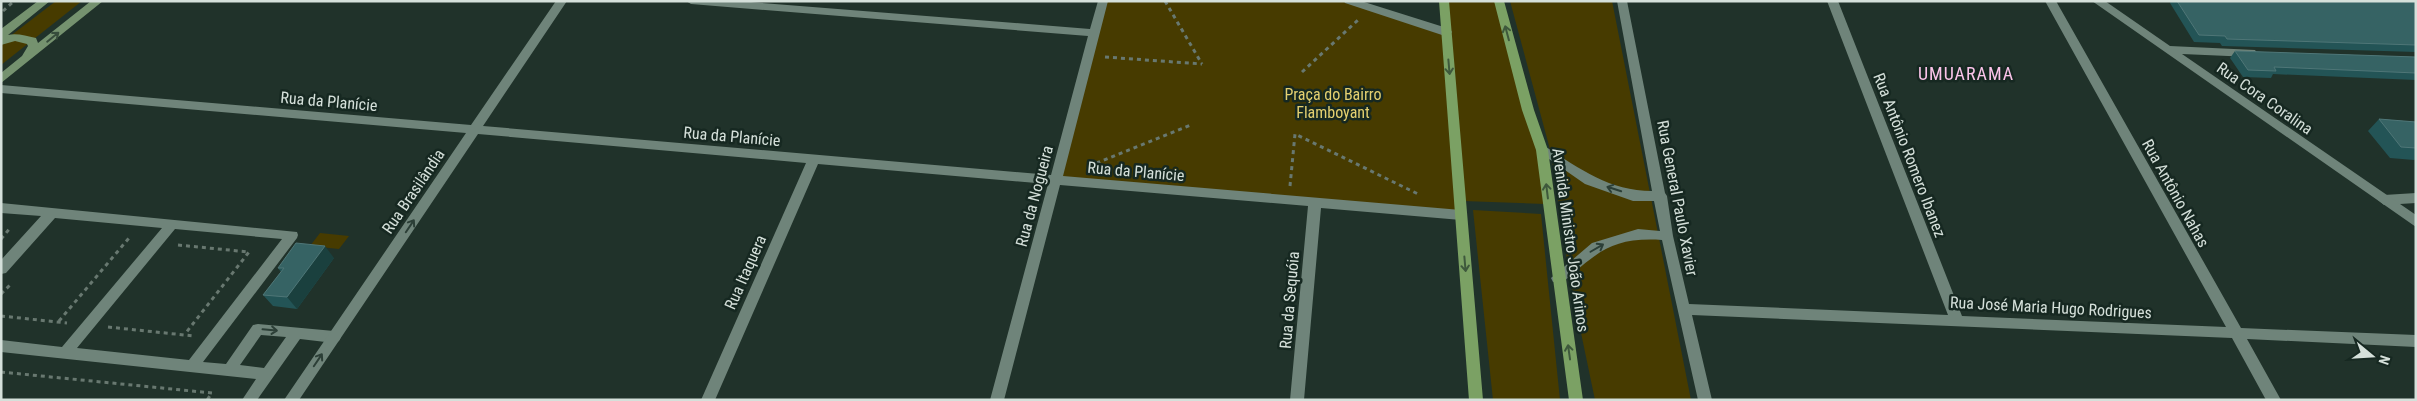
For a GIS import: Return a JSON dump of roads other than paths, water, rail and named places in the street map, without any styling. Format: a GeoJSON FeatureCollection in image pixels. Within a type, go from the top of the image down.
{"type":"FeatureCollection","features":[{"type":"Feature","properties":{"kind":"main road"},"geometry":{"type":"LineString","coordinates":[[1,35],[45,1]]}},
{"type":"Feature","properties":{"kind":"main road"},"geometry":{"type":"LineString","coordinates":[[1,78],[98,1]]}},
{"type":"Feature","properties":{"kind":"main road"},"geometry":{"type":"LineString","coordinates":[[1444,1],[1476,400]]}},
{"type":"Feature","properties":{"kind":"main road","name":"Avenida Ministro João Arinos"},"geometry":{"type":"LineString","coordinates":[[1499,1],[1528,110],[1542,150],[1576,400]]}},
{"type":"Feature","properties":{"kind":"main road"},"geometry":{"type":"LineString","coordinates":[[1,40],[15,37],[32,41],[34,46],[25,59]]}},
{"type":"Feature","properties":{"kind":"street","name":"Rua Brasilândia"},"geometry":{"type":"LineString","coordinates":[[291,400],[562,1]]}},
{"type":"Feature","properties":{"kind":"street"},"geometry":{"type":"LineString","coordinates":[[691,1],[1095,33]]}},
{"type":"Feature","properties":{"kind":"street","name":"Rua da Nogueira"},"geometry":{"type":"LineString","coordinates":[[997,400],[1103,1]]}},
{"type":"Feature","properties":{"kind":"street"},"geometry":{"type":"LineString","coordinates":[[1350,1],[1446,32]]}},
{"type":"Feature","properties":{"kind":"street","name":"Rua General Paulo Xavier"},"geometry":{"type":"LineString","coordinates":[[1622,1],[1661,196],[1667,236],[1705,400]]}},
{"type":"Feature","properties":{"kind":"street","name":"Rua Antônio Romero Ibanez"},"geometry":{"type":"LineString","coordinates":[[1832,1],[1957,321]]}},
{"type":"Feature","properties":{"kind":"street","name":"Rua Antônio Nahas"},"geometry":{"type":"LineString","coordinates":[[2050,1],[2274,400]]}},
{"type":"Feature","properties":{"kind":"street","name":"Rua Cora Coralina"},"geometry":{"type":"LineString","coordinates":[[2097,1],[2416,222]]}},
{"type":"Feature","properties":{"kind":"street"},"geometry":{"type":"LineString","coordinates":[[2167,50],[2266,53]]}},
{"type":"Feature","properties":{"kind":"street","name":"Rua da Planície"},"geometry":{"type":"LineString","coordinates":[[1,89],[1461,215]]}},
{"type":"Feature","properties":{"kind":"street"},"geometry":{"type":"LineString","coordinates":[[1542,150],[1589,181],[1633,196],[1661,196]]}},
{"type":"Feature","properties":{"kind":"street","name":"Rua Itaquera"},"geometry":{"type":"LineString","coordinates":[[708,400],[814,159]]}},
{"type":"Feature","properties":{"kind":"street"},"geometry":{"type":"LineString","coordinates":[[2384,200],[2416,198]]}},
{"type":"Feature","properties":{"kind":"street","name":"Rua da Sequóia"},"geometry":{"type":"LineString","coordinates":[[1297,400],[1315,203]]}},
{"type":"Feature","properties":{"kind":"street"},"geometry":{"type":"LineString","coordinates":[[1,208],[292,235],[192,366]]}},
{"type":"Feature","properties":{"kind":"street"},"geometry":{"type":"LineString","coordinates":[[1,269],[53,212]]}},
{"type":"Feature","properties":{"kind":"street"},"geometry":{"type":"LineString","coordinates":[[65,353],[172,224]]}},
{"type":"Feature","properties":{"kind":"street"},"geometry":{"type":"LineString","coordinates":[[1558,278],[1597,246],[1638,234],[1667,236]]}},
{"type":"Feature","properties":{"kind":"street","name":"Rua José Maria Hugo Rodrigues"},"geometry":{"type":"LineString","coordinates":[[1684,309],[2416,341]]}},
{"type":"Feature","properties":{"kind":"street"},"geometry":{"type":"LineString","coordinates":[[229,370],[258,329],[334,337]]}},
{"type":"Feature","properties":{"kind":"street"},"geometry":{"type":"LineString","coordinates":[[250,400],[297,333]]}},
{"type":"Feature","properties":{"kind":"street"},"geometry":{"type":"LineString","coordinates":[[1,346],[267,374]]}},
{"type":"Feature","properties":{"kind":"district","name":"UMUARAMA"},"geometry":{"type":"Point","coordinates":[1966,74]}},
{"type":"Feature","properties":{"kind":"park label","name":"Praça do Bairro Flamboyant"},"geometry":{"type":"Point","coordinates":[1333,103]}}]}
